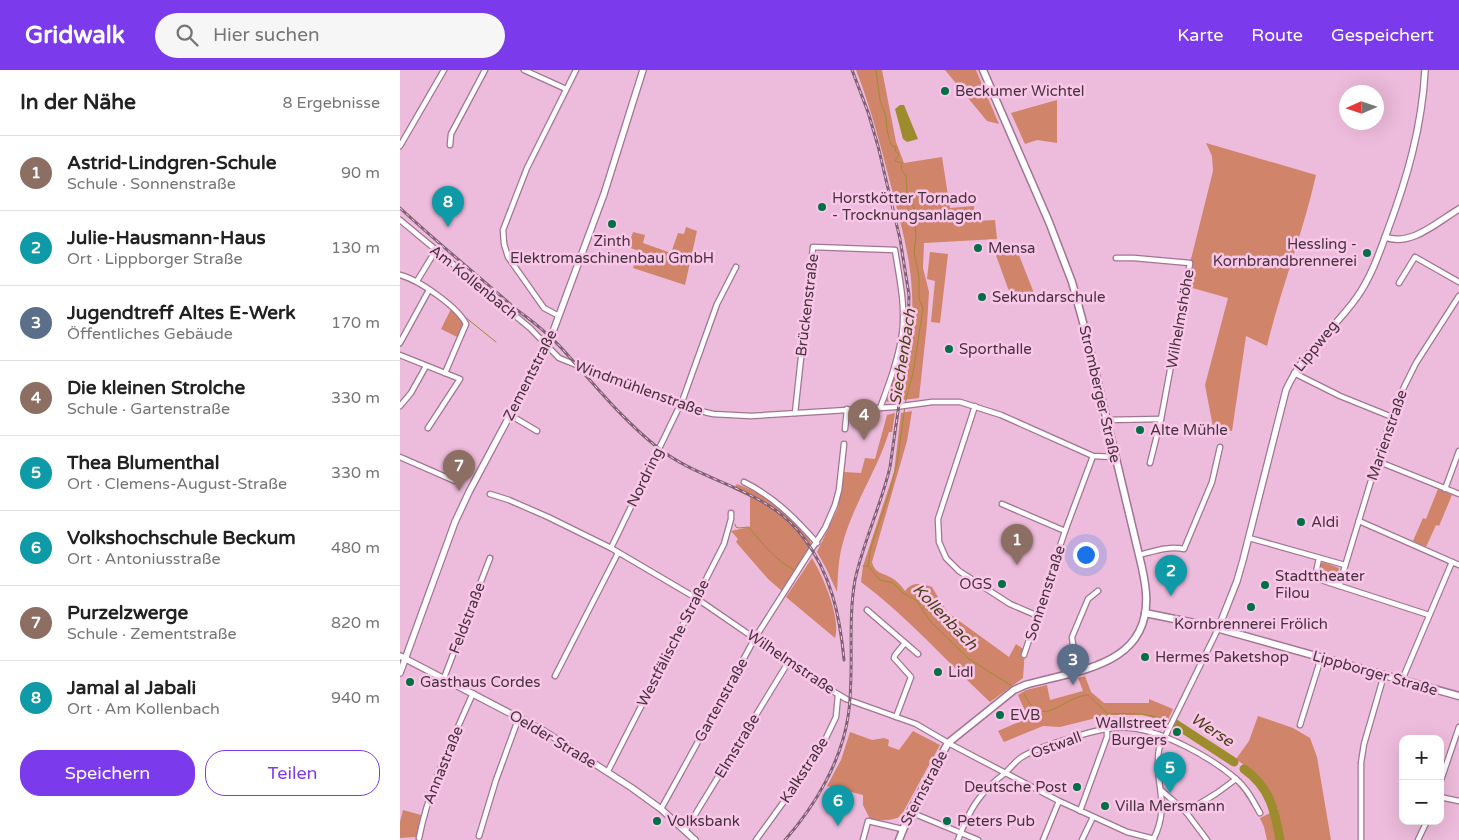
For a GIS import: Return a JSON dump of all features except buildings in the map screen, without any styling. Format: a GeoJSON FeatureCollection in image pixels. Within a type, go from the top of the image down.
{"type":"FeatureCollection","features":[{"type":"Feature","properties":{"kind":"main road","name":"Stromberger Straße"},"geometry":{"type":"LineString","coordinates":[[983,70],[1050,222],[1069,275],[1139,555],[1146,592],[1145,614]]}},
{"type":"Feature","properties":{"kind":"main road","name":"Lippborger Straße"},"geometry":{"type":"LineString","coordinates":[[1145,614],[1218,629],[1459,696]]}},
{"type":"Feature","properties":{"kind":"main road","name":"Sternstraße"},"geometry":{"type":"LineString","coordinates":[[899,840],[910,812],[948,743],[1014,690],[1025,685],[1103,664],[1128,648],[1136,638],[1145,614]]}},
{"type":"Feature","properties":{"kind":"street"},"geometry":{"type":"LineString","coordinates":[[400,146],[444,70]]}},
{"type":"Feature","properties":{"kind":"street"},"geometry":{"type":"LineString","coordinates":[[450,145],[451,134],[484,70]]}},
{"type":"Feature","properties":{"kind":"street"},"geometry":{"type":"LineString","coordinates":[[524,70],[566,89]]}},
{"type":"Feature","properties":{"kind":"street"},"geometry":{"type":"LineString","coordinates":[[559,316],[544,308],[508,257],[504,244],[503,230],[527,168],[576,70]]}},
{"type":"Feature","properties":{"kind":"street","name":"Zementstraße"},"geometry":{"type":"LineString","coordinates":[[400,673],[403,658],[455,522],[471,487],[547,346],[604,194],[643,70]]}},
{"type":"Feature","properties":{"kind":"street","name":"Lippweg"},"geometry":{"type":"LineString","coordinates":[[1218,629],[1237,581],[1286,390],[1306,355],[1357,297],[1371,273],[1385,237],[1408,171],[1417,137],[1424,100],[1425,70]]}},
{"type":"Feature","properties":{"kind":"street"},"geometry":{"type":"LineString","coordinates":[[1385,237],[1407,240],[1459,209]]}},
{"type":"Feature","properties":{"kind":"street","name":"Am Kollenbach"},"geometry":{"type":"LineString","coordinates":[[400,220],[530,328],[547,346]]}},
{"type":"Feature","properties":{"kind":"street","name":"Brückenstraße"},"geometry":{"type":"LineString","coordinates":[[795,413],[813,246],[895,250],[902,290],[902,333],[893,374],[880,408]]}},
{"type":"Feature","properties":{"kind":"street"},"geometry":{"type":"LineString","coordinates":[[417,281],[436,250]]}},
{"type":"Feature","properties":{"kind":"street"},"geometry":{"type":"LineString","coordinates":[[1399,283],[1415,257],[1459,282]]}},
{"type":"Feature","properties":{"kind":"street","name":"Wilhelmshöhe"},"geometry":{"type":"LineString","coordinates":[[1116,258],[1190,262],[1161,419],[1150,463]]}},
{"type":"Feature","properties":{"kind":"street","name":"Nordring"},"geometry":{"type":"LineString","coordinates":[[611,548],[679,406],[717,304],[736,267]]}},
{"type":"Feature","properties":{"kind":"street"},"geometry":{"type":"LineString","coordinates":[[400,276],[417,281],[448,304],[466,324],[445,373]]}},
{"type":"Feature","properties":{"kind":"street"},"geometry":{"type":"LineString","coordinates":[[400,342],[429,290]]}},
{"type":"Feature","properties":{"kind":"street","name":"Marienstraße"},"geometry":{"type":"LineString","coordinates":[[1339,586],[1392,417],[1416,363],[1459,296]]}},
{"type":"Feature","properties":{"kind":"street","name":"Windmühlenstraße"},"geometry":{"type":"LineString","coordinates":[[547,346],[554,354],[564,360],[679,406],[712,414],[730,416],[795,413],[880,408],[946,401],[975,406],[1018,422],[1093,456],[1115,457]]}},
{"type":"Feature","properties":{"kind":"street"},"geometry":{"type":"LineString","coordinates":[[400,355],[460,379],[428,428]]}},
{"type":"Feature","properties":{"kind":"street"},"geometry":{"type":"LineString","coordinates":[[400,406],[412,393],[426,366]]}},
{"type":"Feature","properties":{"kind":"street"},"geometry":{"type":"LineString","coordinates":[[1294,373],[1340,396],[1392,417]]}},
{"type":"Feature","properties":{"kind":"street"},"geometry":{"type":"LineString","coordinates":[[975,406],[938,519],[939,542],[946,558],[959,571],[1010,604],[1038,616]]}},
{"type":"Feature","properties":{"kind":"street"},"geometry":{"type":"LineString","coordinates":[[846,429],[848,409]]}},
{"type":"Feature","properties":{"kind":"street"},"geometry":{"type":"LineString","coordinates":[[510,416],[537,431]]}},
{"type":"Feature","properties":{"kind":"street"},"geometry":{"type":"LineString","coordinates":[[1106,420],[1161,419]]}},
{"type":"Feature","properties":{"kind":"street","name":"Gartenstraße"},"geometry":{"type":"LineString","coordinates":[[661,809],[756,638],[817,543],[835,505],[839,490],[844,444]]}},
{"type":"Feature","properties":{"kind":"street"},"geometry":{"type":"LineString","coordinates":[[1139,555],[1158,549],[1184,549],[1212,482],[1220,447]]}},
{"type":"Feature","properties":{"kind":"street"},"geometry":{"type":"LineString","coordinates":[[1445,489],[1459,451]]}},
{"type":"Feature","properties":{"kind":"street","name":"Sonnenstraße"},"geometry":{"type":"LineString","coordinates":[[1024,656],[1065,531],[1093,456]]}},
{"type":"Feature","properties":{"kind":"street"},"geometry":{"type":"LineString","coordinates":[[400,457],[455,481]]}},
{"type":"Feature","properties":{"kind":"street"},"geometry":{"type":"LineString","coordinates":[[1377,461],[1459,494]]}},
{"type":"Feature","properties":{"kind":"street"},"geometry":{"type":"LineString","coordinates":[[744,482],[765,493],[790,513],[817,543]]}},
{"type":"Feature","properties":{"kind":"street","name":"Wilhelmstraße"},"geometry":{"type":"LineString","coordinates":[[490,494],[532,510],[611,548],[696,598],[838,695],[916,724],[948,743],[1059,801],[1127,832],[1154,840]]}},
{"type":"Feature","properties":{"kind":"street","name":"Sonnenstraße"},"geometry":{"type":"LineString","coordinates":[[1002,504],[1065,531]]}},
{"type":"Feature","properties":{"kind":"street","name":"Westfälische Straße"},"geometry":{"type":"LineString","coordinates":[[608,771],[724,544],[731,513]]}},
{"type":"Feature","properties":{"kind":"street"},"geometry":{"type":"LineString","coordinates":[[1359,522],[1459,565]]}},
{"type":"Feature","properties":{"kind":"street"},"geometry":{"type":"LineString","coordinates":[[1249,538],[1345,565]]}},
{"type":"Feature","properties":{"kind":"street"},"geometry":{"type":"LineString","coordinates":[[555,676],[618,553]]}},
{"type":"Feature","properties":{"kind":"street","name":"Feldstraße"},"geometry":{"type":"LineString","coordinates":[[444,678],[490,558]]}},
{"type":"Feature","properties":{"kind":"street"},"geometry":{"type":"LineString","coordinates":[[1319,558],[1315,578],[1429,615]]}},
{"type":"Feature","properties":{"kind":"street"},"geometry":{"type":"LineString","coordinates":[[1402,680],[1452,562]]}},
{"type":"Feature","properties":{"kind":"street"},"geometry":{"type":"LineString","coordinates":[[1080,670],[1072,645],[1072,637],[1088,599],[1098,591]]}},
{"type":"Feature","properties":{"kind":"street"},"geometry":{"type":"LineString","coordinates":[[867,610],[918,654]]}},
{"type":"Feature","properties":{"kind":"street"},"geometry":{"type":"LineString","coordinates":[[1154,840],[1161,821],[1162,791],[1158,772],[1158,756],[1165,736],[1218,629]]}},
{"type":"Feature","properties":{"kind":"street"},"geometry":{"type":"LineString","coordinates":[[896,717],[911,680],[910,674],[894,658],[905,643]]}},
{"type":"Feature","properties":{"kind":"street","name":"Oelder Straße"},"geometry":{"type":"LineString","coordinates":[[403,658],[544,731],[608,771],[661,809],[695,840]]}},
{"type":"Feature","properties":{"kind":"street"},"geometry":{"type":"LineString","coordinates":[[1300,725],[1321,658]]}},
{"type":"Feature","properties":{"kind":"street","name":"Elmstraße"},"geometry":{"type":"LineString","coordinates":[[685,831],[789,661]]}},
{"type":"Feature","properties":{"kind":"street"},"geometry":{"type":"LineString","coordinates":[[1361,840],[1361,763],[1364,744],[1384,675]]}},
{"type":"Feature","properties":{"kind":"street","name":"Annastraße"},"geometry":{"type":"LineString","coordinates":[[419,838],[424,810],[432,787],[473,694]]}},
{"type":"Feature","properties":{"kind":"street","name":"Kalkstraße"},"geometry":{"type":"LineString","coordinates":[[756,840],[806,771],[825,740],[836,717],[838,695]]}},
{"type":"Feature","properties":{"kind":"street"},"geometry":{"type":"LineString","coordinates":[[479,836],[496,780],[519,717]]}},
{"type":"Feature","properties":{"kind":"street"},"geometry":{"type":"LineString","coordinates":[[1441,780],[1459,727]]}},
{"type":"Feature","properties":{"kind":"street"},"geometry":{"type":"LineString","coordinates":[[1080,811],[1107,737],[1107,728]]}},
{"type":"Feature","properties":{"kind":"street","name":"Ostwall"},"geometry":{"type":"LineString","coordinates":[[958,840],[970,811],[979,796],[1023,756],[1107,728],[1134,728],[1165,736],[1210,760],[1236,779],[1245,789],[1260,813]]}},
{"type":"Feature","properties":{"kind":"street"},"geometry":{"type":"LineString","coordinates":[[1186,812],[1236,779]]}},
{"type":"Feature","properties":{"kind":"street"},"geometry":{"type":"LineString","coordinates":[[1162,791],[1186,812],[1207,840]]}},
{"type":"Feature","properties":{"kind":"street"},"geometry":{"type":"LineString","coordinates":[[1444,798],[1459,801]]}},
{"type":"Feature","properties":{"kind":"street"},"geometry":{"type":"LineString","coordinates":[[1043,840],[1059,801]]}},
{"type":"Feature","properties":{"kind":"street"},"geometry":{"type":"LineString","coordinates":[[910,812],[978,840]]}},
{"type":"Feature","properties":{"kind":"street"},"geometry":{"type":"LineString","coordinates":[[1082,840],[1092,817]]}},
{"type":"Feature","properties":{"kind":"street"},"geometry":{"type":"LineString","coordinates":[[863,840],[868,821],[902,829]]}},
{"type":"Feature","properties":{"kind":"street"},"geometry":{"type":"LineString","coordinates":[[1418,840],[1425,825]]}},
{"type":"Feature","properties":{"kind":"shaded area"},"geometry":{"type":"Polygon","coordinates":[[[856,70],[882,70],[896,142],[904,163],[942,157],[950,208],[974,206],[975,221],[995,220],[997,239],[924,243],[923,268],[929,292],[919,398],[903,400],[912,321],[910,267],[879,142],[856,70]]]}},
{"type":"Feature","properties":{"kind":"shaded area"},"geometry":{"type":"Polygon","coordinates":[[[945,70],[976,70],[999,124],[987,121],[945,70]]]}},
{"type":"Feature","properties":{"kind":"shaded area"},"geometry":{"type":"Polygon","coordinates":[[[1057,100],[1057,143],[1037,140],[1025,144],[1011,113],[1057,100]]]}},
{"type":"Feature","properties":{"kind":"shaded area"},"geometry":{"type":"Polygon","coordinates":[[[900,105],[904,105],[918,139],[907,142],[903,139],[895,109],[900,105]]]}},
{"type":"Feature","properties":{"kind":"shaded area"},"geometry":{"type":"Polygon","coordinates":[[[1206,143],[1316,175],[1267,346],[1246,336],[1232,431],[1213,427],[1205,385],[1228,298],[1189,287],[1190,263],[1213,171],[1212,156],[1206,143]]]}},
{"type":"Feature","properties":{"kind":"shaded area"},"geometry":{"type":"Polygon","coordinates":[[[686,227],[697,231],[685,285],[633,268],[639,251],[628,247],[633,232],[645,235],[643,243],[671,253],[678,233],[684,234],[686,227]]]}},
{"type":"Feature","properties":{"kind":"shaded area"},"geometry":{"type":"Polygon","coordinates":[[[1015,245],[1034,293],[1010,294],[993,247],[1015,245]]]}},
{"type":"Feature","properties":{"kind":"shaded area"},"geometry":{"type":"Polygon","coordinates":[[[930,252],[948,254],[940,323],[931,322],[935,281],[927,279],[930,252]]]}},
{"type":"Feature","properties":{"kind":"shaded area"},"geometry":{"type":"Polygon","coordinates":[[[451,309],[463,320],[464,324],[459,338],[441,329],[451,309]]]}},
{"type":"Feature","properties":{"kind":"shaded area"},"geometry":{"type":"Polygon","coordinates":[[[904,311],[904,336],[896,401],[887,402],[899,356],[904,311]]]}},
{"type":"Feature","properties":{"kind":"shaded area"},"geometry":{"type":"Polygon","coordinates":[[[912,411],[907,441],[872,562],[873,566],[878,572],[894,580],[905,591],[914,585],[921,584],[932,587],[947,612],[1009,657],[1016,644],[1025,650],[1023,678],[990,702],[912,625],[861,582],[863,566],[894,472],[901,413],[912,411]]]}},
{"type":"Feature","properties":{"kind":"shaded area"},"geometry":{"type":"Polygon","coordinates":[[[895,413],[892,432],[889,432],[846,531],[838,569],[837,592],[817,552],[838,508],[844,472],[861,473],[865,458],[875,459],[887,415],[895,413]]]}},
{"type":"Feature","properties":{"kind":"shaded area"},"geometry":{"type":"Polygon","coordinates":[[[737,484],[759,494],[778,507],[801,527],[811,541],[812,547],[782,591],[768,579],[736,542],[738,539],[731,531],[750,527],[750,497],[733,489],[737,484]]]}},
{"type":"Feature","properties":{"kind":"shaded area"},"geometry":{"type":"Polygon","coordinates":[[[1438,489],[1452,495],[1439,526],[1436,525],[1426,547],[1413,541],[1423,518],[1426,519],[1438,489]]]}},
{"type":"Feature","properties":{"kind":"shaded area"},"geometry":{"type":"Polygon","coordinates":[[[812,558],[830,597],[835,620],[835,638],[786,597],[812,558]]]}},
{"type":"Feature","properties":{"kind":"shaded area"},"geometry":{"type":"Polygon","coordinates":[[[1323,562],[1339,568],[1335,581],[1319,576],[1319,566],[1323,562]]]}},
{"type":"Feature","properties":{"kind":"shaded area"},"geometry":{"type":"Polygon","coordinates":[[[1085,676],[1091,692],[1104,703],[1149,703],[1149,699],[1173,709],[1167,722],[1143,715],[1107,715],[1107,726],[1104,726],[1100,717],[1060,727],[1043,726],[1004,742],[998,731],[1028,718],[1018,695],[1026,690],[1047,685],[1050,700],[1083,691],[1078,678],[1085,676]]]}},
{"type":"Feature","properties":{"kind":"shaded area"},"geometry":{"type":"Polygon","coordinates":[[[1258,716],[1293,728],[1310,738],[1317,757],[1331,840],[1267,840],[1260,818],[1278,809],[1254,776],[1236,759],[1249,741],[1258,716]]]}},
{"type":"Feature","properties":{"kind":"shaded area"},"geometry":{"type":"Polygon","coordinates":[[[913,731],[940,745],[901,816],[886,820],[870,819],[863,805],[863,795],[827,786],[841,760],[850,732],[872,740],[884,738],[889,740],[888,746],[899,750],[913,731]]]}},
{"type":"Feature","properties":{"kind":"shaded area"},"geometry":{"type":"Polygon","coordinates":[[[403,810],[421,815],[416,837],[400,838],[400,822],[403,810]]]}},
{"type":"Feature","properties":{"kind":"waterway","name":"Siechenbach"},"geometry":{"type":"LineString","coordinates":[[868,566],[871,547],[889,494],[897,463],[906,399],[913,373],[923,308],[919,299],[919,276],[914,252],[916,238],[914,209],[912,199],[907,193],[906,176],[901,169],[902,163],[895,161],[899,154],[895,151],[896,147],[891,145],[886,117],[880,100],[876,70]]}},
{"type":"Feature","properties":{"kind":"waterway","name":"Kollenbach"},"geometry":{"type":"LineString","coordinates":[[465,317],[496,342]]}},
{"type":"Feature","properties":{"kind":"waterway","name":"Kollenbach"},"geometry":{"type":"LineString","coordinates":[[735,524],[739,528],[749,527],[776,557],[795,570]]}},
{"type":"Feature","properties":{"kind":"waterway","name":"Kollenbach"},"geometry":{"type":"LineString","coordinates":[[863,566],[868,566],[880,580],[893,583],[903,593],[916,600],[931,622],[969,659],[1012,686]]}},
{"type":"Feature","properties":{"kind":"waterway","name":"Kollenbach"},"geometry":{"type":"LineString","coordinates":[[1024,694],[1031,705],[1045,712],[1078,697],[1088,695],[1108,714],[1139,714],[1155,716],[1170,721]]}},
{"type":"Feature","properties":{"kind":"waterway","name":"Werse"},"geometry":{"type":"LineString","coordinates":[[1174,723],[1234,762]]}},
{"type":"Feature","properties":{"kind":"waterway","name":"Werse"},"geometry":{"type":"LineString","coordinates":[[1244,769],[1260,784],[1270,800],[1280,840]]}},
{"type":"Feature","properties":{"kind":"railway"},"geometry":{"type":"LineString","coordinates":[[785,840],[807,813],[825,783],[845,734],[850,700],[852,614],[855,580],[890,467],[908,342],[909,295],[900,239],[878,146],[868,112],[852,70]]}},
{"type":"Feature","properties":{"kind":"railway"},"geometry":{"type":"LineString","coordinates":[[400,208],[443,247],[537,325],[565,352],[617,410],[657,447],[694,470],[753,496],[788,520],[803,537],[821,565],[837,611],[844,660]]}},
{"type":"Feature","properties":{"kind":"place","name":"Beckumer Wichtel"},"geometry":{"type":"Point","coordinates":[945,91]}},
{"type":"Feature","properties":{"kind":"place","name":"Horstkötter Tornado - Trocknungsanlagen"},"geometry":{"type":"Point","coordinates":[822,207]}},
{"type":"Feature","properties":{"kind":"place","name":"Zinth Elektromaschinenbau GmbH"},"geometry":{"type":"Point","coordinates":[612,224]}},
{"type":"Feature","properties":{"kind":"place","name":"Jamal al Jabali"},"geometry":{"type":"Point","coordinates":[448,227]}},
{"type":"Feature","properties":{"kind":"place","name":"Mensa"},"geometry":{"type":"Point","coordinates":[978,248]}},
{"type":"Feature","properties":{"kind":"place","name":"Hessling - Kornbrandbrennerei"},"geometry":{"type":"Point","coordinates":[1367,253]}},
{"type":"Feature","properties":{"kind":"place","name":"Sekundarschule"},"geometry":{"type":"Point","coordinates":[982,297]}},
{"type":"Feature","properties":{"kind":"place","name":"Sporthalle"},"geometry":{"type":"Point","coordinates":[949,349]}},
{"type":"Feature","properties":{"kind":"place","name":"Alte Mühle"},"geometry":{"type":"Point","coordinates":[1140,430]}},
{"type":"Feature","properties":{"kind":"place","name":"Die kleinen Strolche"},"geometry":{"type":"Point","coordinates":[864,440]}},
{"type":"Feature","properties":{"kind":"place","name":"Purzelzwerge"},"geometry":{"type":"Point","coordinates":[459,491]}},
{"type":"Feature","properties":{"kind":"place","name":"Aldi"},"geometry":{"type":"Point","coordinates":[1301,522]}},
{"type":"Feature","properties":{"kind":"place","name":"Astrid-Lindgren-Schule"},"geometry":{"type":"Point","coordinates":[1017,565]}},
{"type":"Feature","properties":{"kind":"place","name":"OGS"},"geometry":{"type":"Point","coordinates":[1002,584]}},
{"type":"Feature","properties":{"kind":"place","name":"Stadttheater Filou"},"geometry":{"type":"Point","coordinates":[1265,585]}},
{"type":"Feature","properties":{"kind":"place","name":"Julie-Hausmann-Haus"},"geometry":{"type":"Point","coordinates":[1171,596]}},
{"type":"Feature","properties":{"kind":"place","name":"Kornbrennerei Frölich"},"geometry":{"type":"Point","coordinates":[1251,607]}},
{"type":"Feature","properties":{"kind":"place","name":"Hermes Paketshop"},"geometry":{"type":"Point","coordinates":[1145,657]}},
{"type":"Feature","properties":{"kind":"place","name":"Lidl"},"geometry":{"type":"Point","coordinates":[938,672]}},
{"type":"Feature","properties":{"kind":"place","name":"Gasthaus Cordes"},"geometry":{"type":"Point","coordinates":[410,682]}},
{"type":"Feature","properties":{"kind":"place","name":"Jugendtreff Altes E-Werk"},"geometry":{"type":"Point","coordinates":[1073,685]}},
{"type":"Feature","properties":{"kind":"place","name":"EVB"},"geometry":{"type":"Point","coordinates":[1000,715]}},
{"type":"Feature","properties":{"kind":"place","name":"Wallstreet Burgers"},"geometry":{"type":"Point","coordinates":[1177,732]}},
{"type":"Feature","properties":{"kind":"place","name":"Deutsche Post"},"geometry":{"type":"Point","coordinates":[1077,787]}},
{"type":"Feature","properties":{"kind":"place","name":"Thea Blumenthal"},"geometry":{"type":"Point","coordinates":[1170,793]}},
{"type":"Feature","properties":{"kind":"place","name":"Villa Mersmann"},"geometry":{"type":"Point","coordinates":[1105,806]}},
{"type":"Feature","properties":{"kind":"place","name":"Volksbank"},"geometry":{"type":"Point","coordinates":[657,821]}},
{"type":"Feature","properties":{"kind":"place","name":"Peters Pub"},"geometry":{"type":"Point","coordinates":[947,821]}},
{"type":"Feature","properties":{"kind":"place","name":"Volkshochschule Beckum"},"geometry":{"type":"Point","coordinates":[838,826]}}]}
